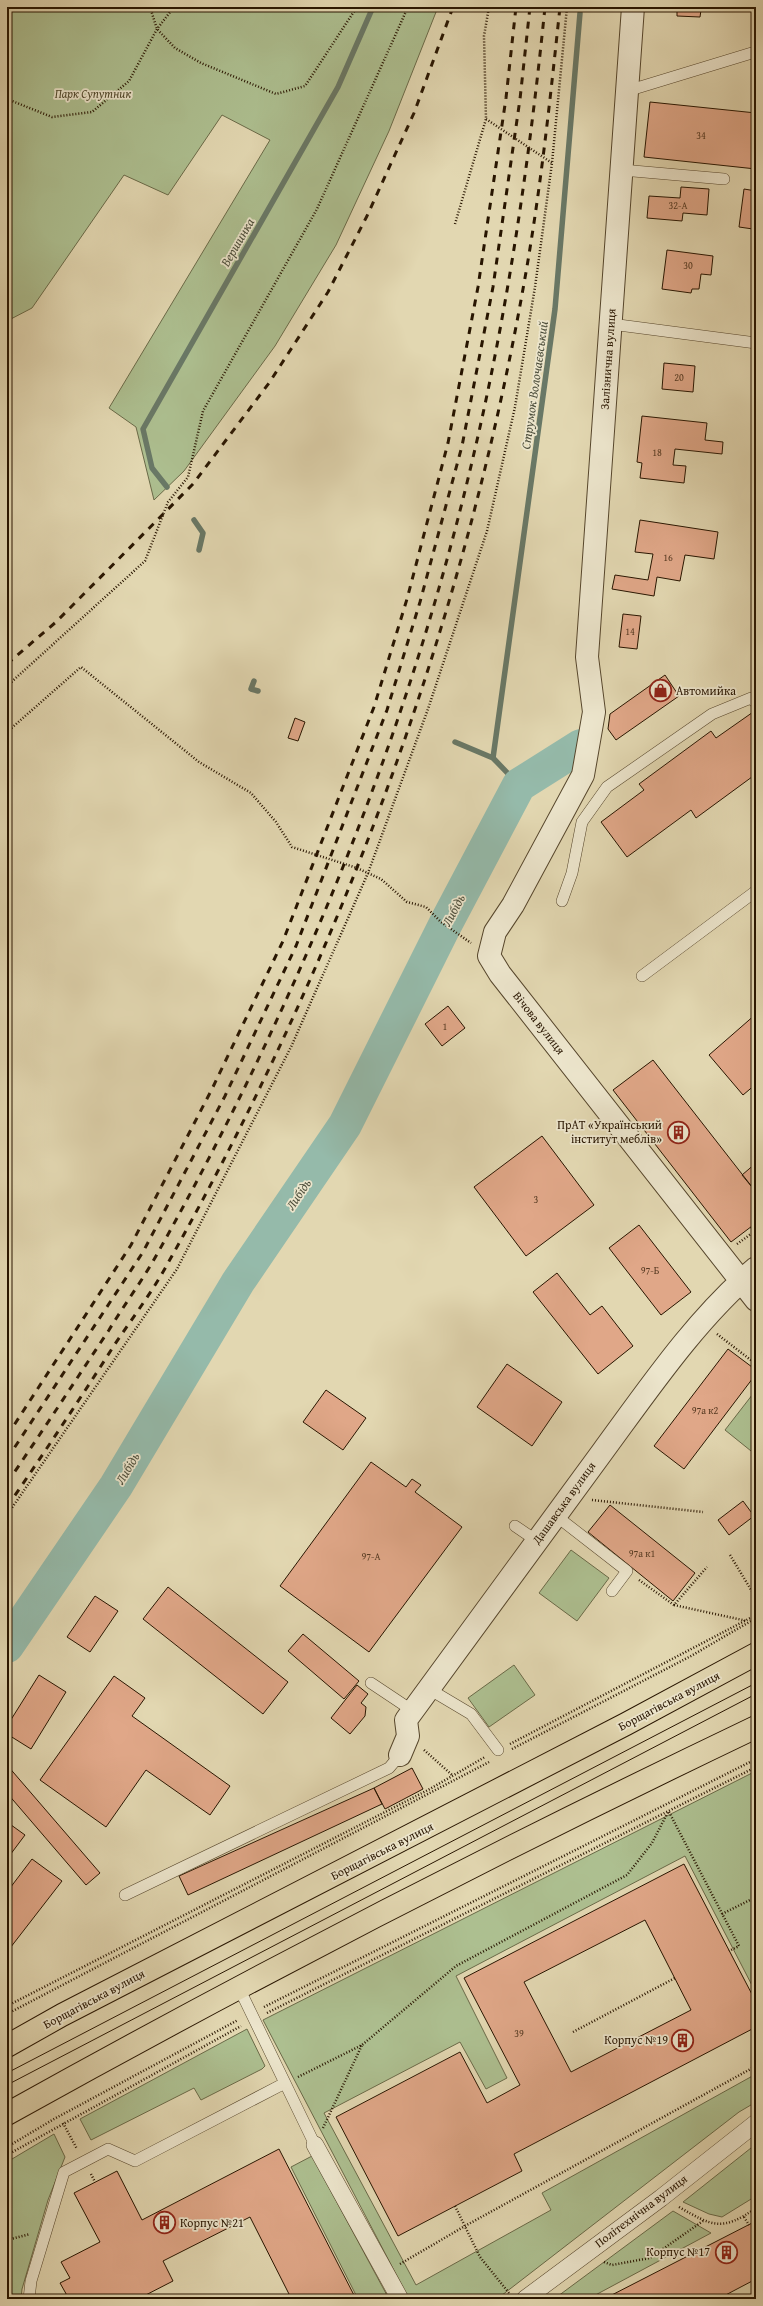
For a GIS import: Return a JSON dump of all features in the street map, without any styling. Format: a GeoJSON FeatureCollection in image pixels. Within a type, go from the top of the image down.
{"type":"FeatureCollection","features":[{"type":"Feature","properties":{"kind":"main road","name":"Борщагівська вулиця"},"geometry":{"type":"LineString","coordinates":[[7,2046],[62,2015],[626,1724],[756,1654]]}},
{"type":"Feature","properties":{"kind":"main road"},"geometry":{"type":"LineString","coordinates":[[7,2114],[239,1988],[482,1861],[756,1727]]}},
{"type":"Feature","properties":{"kind":"street","name":"Залізнична вулиця"},"geometry":{"type":"LineString","coordinates":[[594,712],[587,657],[633,7]]}},
{"type":"Feature","properties":{"kind":"street","name":"Вічова вулиця"},"geometry":{"type":"LineString","coordinates":[[594,712],[583,776],[513,905],[495,932],[489,956],[500,974],[592,1093],[748,1274],[756,1300]]}},
{"type":"Feature","properties":{"kind":"street","name":"Дашавська вулиця"},"geometry":{"type":"LineString","coordinates":[[404,1745],[406,1720],[674,1354],[748,1274]]}},
{"type":"Feature","properties":{"kind":"street","name":"Політехнічна вулиця"},"geometry":{"type":"LineString","coordinates":[[525,2299],[661,2198],[756,2123]]}},
{"type":"Feature","properties":{"kind":"street"},"geometry":{"type":"LineString","coordinates":[[315,2144],[400,2299]]}},
{"type":"Feature","properties":{"kind":"lane"},"geometry":{"type":"LineString","coordinates":[[627,92],[755,52]]}},
{"type":"Feature","properties":{"kind":"lane"},"geometry":{"type":"LineString","coordinates":[[622,170],[724,179]]}},
{"type":"Feature","properties":{"kind":"lane"},"geometry":{"type":"LineString","coordinates":[[611,324],[756,344]]}},
{"type":"Feature","properties":{"kind":"lane"},"geometry":{"type":"LineString","coordinates":[[562,901],[572,873],[582,822],[607,787],[712,714],[750,698],[756,703]]}},
{"type":"Feature","properties":{"kind":"lane"},"geometry":{"type":"LineString","coordinates":[[642,976],[756,891]]}},
{"type":"Feature","properties":{"kind":"lane"},"geometry":{"type":"LineString","coordinates":[[555,1516],[627,1571],[612,1591]]}},
{"type":"Feature","properties":{"kind":"lane"},"geometry":{"type":"LineString","coordinates":[[515,1526],[537,1541]]}},
{"type":"Feature","properties":{"kind":"lane"},"geometry":{"type":"LineString","coordinates":[[371,1683],[413,1711]]}},
{"type":"Feature","properties":{"kind":"lane"},"geometry":{"type":"LineString","coordinates":[[429,1689],[471,1714],[502,1752]]}},
{"type":"Feature","properties":{"kind":"lane"},"geometry":{"type":"LineString","coordinates":[[125,1894],[389,1768],[404,1745]]}},
{"type":"Feature","properties":{"kind":"lane"},"geometry":{"type":"LineString","coordinates":[[239,1988],[315,2144]]}},
{"type":"Feature","properties":{"kind":"lane"},"geometry":{"type":"LineString","coordinates":[[29,2299],[31,2281],[64,2172],[108,2149],[135,2161],[285,2083]]}},
{"type":"Feature","properties":{"kind":"path"},"geometry":{"type":"LineString","coordinates":[[150,7],[158,29],[176,48],[201,62],[276,94],[305,86],[357,7]]}},
{"type":"Feature","properties":{"kind":"path"},"geometry":{"type":"LineString","coordinates":[[7,99],[52,117],[92,112],[129,81],[158,29],[174,7]]}},
{"type":"Feature","properties":{"kind":"path"},"geometry":{"type":"LineString","coordinates":[[7,686],[145,561],[168,502],[188,477],[203,411],[317,209],[408,7]]}},
{"type":"Feature","properties":{"kind":"path"},"geometry":{"type":"LineString","coordinates":[[455,224],[486,119],[484,36],[489,7]]}},
{"type":"Feature","properties":{"kind":"path"},"geometry":{"type":"LineString","coordinates":[[7,1515],[177,1269],[291,1046],[368,873],[428,709],[488,531],[516,399],[552,163],[567,7]]}},
{"type":"Feature","properties":{"kind":"path"},"geometry":{"type":"LineString","coordinates":[[486,119],[552,163]]}},
{"type":"Feature","properties":{"kind":"path"},"geometry":{"type":"LineString","coordinates":[[7,732],[81,667],[198,762],[250,793],[276,822],[292,847],[368,873],[381,879],[407,902],[426,907],[449,928]]}},
{"type":"Feature","properties":{"kind":"path"},"geometry":{"type":"LineString","coordinates":[[746,1237],[755,1231],[751,1227]]}},
{"type":"Feature","properties":{"kind":"path"},"geometry":{"type":"LineString","coordinates":[[713,1332],[756,1364]]}},
{"type":"Feature","properties":{"kind":"path"},"geometry":{"type":"LineString","coordinates":[[584,1499],[703,1512]]}},
{"type":"Feature","properties":{"kind":"path"},"geometry":{"type":"LineString","coordinates":[[730,1555],[756,1598]]}},
{"type":"Feature","properties":{"kind":"path"},"geometry":{"type":"LineString","coordinates":[[674,1605],[707,1567]]}},
{"type":"Feature","properties":{"kind":"path"},"geometry":{"type":"LineString","coordinates":[[627,1571],[674,1605],[747,1621]]}},
{"type":"Feature","properties":{"kind":"path"},"geometry":{"type":"LineString","coordinates":[[502,1752],[756,1616]]}},
{"type":"Feature","properties":{"kind":"path"},"geometry":{"type":"LineString","coordinates":[[7,2006],[428,1790],[452,1775],[502,1752],[691,1656],[756,1616]]}},
{"type":"Feature","properties":{"kind":"path"},"geometry":{"type":"LineString","coordinates":[[404,1745],[452,1775]]}},
{"type":"Feature","properties":{"kind":"path"},"geometry":{"type":"LineString","coordinates":[[7,2147],[54,2119],[756,1759]]}},
{"type":"Feature","properties":{"kind":"path"},"geometry":{"type":"LineString","coordinates":[[7,2014],[492,1760]]}},
{"type":"Feature","properties":{"kind":"path"},"geometry":{"type":"LineString","coordinates":[[7,2155],[253,2016],[668,1812],[756,1767]]}},
{"type":"Feature","properties":{"kind":"path"},"geometry":{"type":"LineString","coordinates":[[668,1812],[739,1946],[729,1951]]}},
{"type":"Feature","properties":{"kind":"path"},"geometry":{"type":"LineString","coordinates":[[285,2083],[362,2045],[456,1966],[627,1875],[652,1843],[668,1812]]}},
{"type":"Feature","properties":{"kind":"path"},"geometry":{"type":"LineString","coordinates":[[722,1914],[756,1897]]}},
{"type":"Feature","properties":{"kind":"path"},"geometry":{"type":"LineString","coordinates":[[573,2032],[675,1978]]}},
{"type":"Feature","properties":{"kind":"path"},"geometry":{"type":"LineString","coordinates":[[315,2144],[362,2045]]}},
{"type":"Feature","properties":{"kind":"path"},"geometry":{"type":"LineString","coordinates":[[385,2273],[465,2226],[756,2066]]}},
{"type":"Feature","properties":{"kind":"path"},"geometry":{"type":"LineString","coordinates":[[63,2123],[76,2146]]}},
{"type":"Feature","properties":{"kind":"path"},"geometry":{"type":"LineString","coordinates":[[661,2198],[703,2221],[720,2225],[744,2216],[756,2208]]}},
{"type":"Feature","properties":{"kind":"path"},"geometry":{"type":"LineString","coordinates":[[455,2206],[480,2257],[507,2291]]}},
{"type":"Feature","properties":{"kind":"path"},"geometry":{"type":"LineString","coordinates":[[744,2216],[749,2225]]}},
{"type":"Feature","properties":{"kind":"path"},"geometry":{"type":"LineString","coordinates":[[612,2265],[650,2258],[703,2221]]}},
{"type":"Feature","properties":{"kind":"path"},"geometry":{"type":"LineString","coordinates":[[7,2240],[47,2230]]}},
{"type":"Feature","properties":{"kind":"green space","name":"Парк Супутник"},"geometry":{"type":"Polygon","coordinates":[[[7,7],[438,7],[389,131],[336,245],[275,346],[184,471],[154,500],[136,427],[109,408],[270,140],[222,115],[168,195],[124,175],[32,308],[7,321],[7,7]]]}},
{"type":"Feature","properties":{"kind":"green space"},"geometry":{"type":"Polygon","coordinates":[[[756,1390],[756,1455],[725,1430],[756,1390]]]}},
{"type":"Feature","properties":{"kind":"green space"},"geometry":{"type":"Polygon","coordinates":[[[571,1550],[609,1578],[577,1621],[539,1593],[571,1550]]]}},
{"type":"Feature","properties":{"kind":"green space"},"geometry":{"type":"Polygon","coordinates":[[[514,1665],[535,1695],[489,1727],[468,1698],[514,1665]]]}},
{"type":"Feature","properties":{"kind":"green space"},"geometry":{"type":"Polygon","coordinates":[[[756,1771],[756,1993],[685,1856],[456,1976],[507,2078],[486,2089],[460,2042],[324,2113],[416,2285],[551,2210],[542,2193],[756,2074],[756,2102],[739,2112],[497,2299],[409,2299],[263,2020],[756,1771]]]}},
{"type":"Feature","properties":{"kind":"green space"},"geometry":{"type":"Polygon","coordinates":[[[247,2029],[265,2066],[262,2069],[201,2100],[194,2088],[91,2140],[80,2119],[247,2029]]]}},
{"type":"Feature","properties":{"kind":"green space"},"geometry":{"type":"Polygon","coordinates":[[[54,2134],[65,2157],[48,2200],[22,2289],[21,2299],[7,2299],[7,2162],[54,2134]]]}},
{"type":"Feature","properties":{"kind":"green space"},"geometry":{"type":"Polygon","coordinates":[[[756,2144],[756,2196],[722,2217],[709,2214],[683,2202],[756,2144]]]}},
{"type":"Feature","properties":{"kind":"green space"},"geometry":{"type":"Polygon","coordinates":[[[312,2156],[389,2299],[358,2299],[291,2167],[312,2156]]]}},
{"type":"Feature","properties":{"kind":"green space"},"geometry":{"type":"Polygon","coordinates":[[[673,2211],[711,2233],[588,2299],[554,2299],[673,2211]]]}},
{"type":"Feature","properties":{"kind":"building"},"geometry":{"type":"Polygon","coordinates":[[[677,7],[710,7],[710,10],[701,10],[700,17],[677,16],[677,7]]]}},
{"type":"Feature","properties":{"kind":"building"},"geometry":{"type":"Polygon","coordinates":[[[650,102],[756,113],[756,169],[644,157],[650,102]]]}},
{"type":"Feature","properties":{"kind":"building"},"geometry":{"type":"Polygon","coordinates":[[[681,187],[709,189],[707,215],[683,213],[682,221],[647,218],[649,196],[680,198],[681,187]]]}},
{"type":"Feature","properties":{"kind":"building"},"geometry":{"type":"Polygon","coordinates":[[[744,189],[756,191],[756,236],[752,236],[753,229],[739,227],[744,189]]]}},
{"type":"Feature","properties":{"kind":"building"},"geometry":{"type":"Polygon","coordinates":[[[667,250],[713,256],[711,275],[701,274],[699,289],[692,289],[691,293],[662,289],[667,250]]]}},
{"type":"Feature","properties":{"kind":"building"},"geometry":{"type":"Polygon","coordinates":[[[664,363],[695,366],[693,392],[662,389],[664,363]]]}},
{"type":"Feature","properties":{"kind":"building"},"geometry":{"type":"Polygon","coordinates":[[[642,416],[707,423],[705,440],[723,442],[722,454],[675,449],[673,465],[686,466],[684,483],[640,478],[642,463],[637,462],[642,416]]]}},
{"type":"Feature","properties":{"kind":"building"},"geometry":{"type":"Polygon","coordinates":[[[640,520],[718,532],[714,559],[685,555],[680,581],[657,577],[654,596],[612,589],[615,575],[648,580],[653,554],[635,552],[640,520]]]}},
{"type":"Feature","properties":{"kind":"building"},"geometry":{"type":"Polygon","coordinates":[[[623,614],[641,616],[637,649],[619,647],[623,614]]]}},
{"type":"Feature","properties":{"kind":"building"},"geometry":{"type":"Polygon","coordinates":[[[665,675],[679,696],[616,740],[608,729],[610,714],[665,675]]]}},
{"type":"Feature","properties":{"kind":"building"},"geometry":{"type":"Polygon","coordinates":[[[756,710],[756,774],[696,818],[691,810],[627,857],[601,822],[644,790],[639,784],[711,731],[716,738],[756,710]]]}},
{"type":"Feature","properties":{"kind":"building"},"geometry":{"type":"Polygon","coordinates":[[[295,718],[305,722],[298,741],[288,738],[295,718]]]}},
{"type":"Feature","properties":{"kind":"building"},"geometry":{"type":"Polygon","coordinates":[[[448,1006],[465,1028],[442,1046],[425,1024],[448,1006]]]}},
{"type":"Feature","properties":{"kind":"building"},"geometry":{"type":"Polygon","coordinates":[[[756,1014],[756,1084],[743,1095],[709,1055],[756,1014]]]}},
{"type":"Feature","properties":{"kind":"building","name":"ПрАТ «Український інститут меблів»"},"geometry":{"type":"Polygon","coordinates":[[[653,1060],[756,1192],[756,1223],[731,1242],[613,1090],[653,1060]]]}},
{"type":"Feature","properties":{"kind":"building"},"geometry":{"type":"Polygon","coordinates":[[[542,1136],[594,1205],[526,1256],[474,1187],[542,1136]]]}},
{"type":"Feature","properties":{"kind":"building"},"geometry":{"type":"Polygon","coordinates":[[[756,1163],[756,1192],[742,1175],[756,1163]]]}},
{"type":"Feature","properties":{"kind":"building"},"geometry":{"type":"Polygon","coordinates":[[[639,1225],[691,1292],[661,1315],[609,1248],[639,1225]]]}},
{"type":"Feature","properties":{"kind":"building"},"geometry":{"type":"Polygon","coordinates":[[[557,1273],[590,1315],[602,1306],[633,1346],[598,1374],[533,1292],[557,1273]]]}},
{"type":"Feature","properties":{"kind":"building"},"geometry":{"type":"Polygon","coordinates":[[[728,1349],[756,1370],[756,1374],[684,1469],[654,1446],[728,1349]]]}},
{"type":"Feature","properties":{"kind":"building"},"geometry":{"type":"Polygon","coordinates":[[[507,1364],[562,1402],[532,1446],[477,1407],[507,1364]]]}},
{"type":"Feature","properties":{"kind":"building"},"geometry":{"type":"Polygon","coordinates":[[[326,1390],[366,1418],[343,1450],[303,1422],[326,1390]]]}},
{"type":"Feature","properties":{"kind":"building"},"geometry":{"type":"Polygon","coordinates":[[[371,1462],[406,1487],[412,1479],[421,1485],[415,1492],[462,1527],[369,1652],[280,1586],[371,1462]]]}},
{"type":"Feature","properties":{"kind":"building"},"geometry":{"type":"Polygon","coordinates":[[[743,1501],[754,1516],[729,1535],[718,1520],[743,1501]]]}},
{"type":"Feature","properties":{"kind":"building"},"geometry":{"type":"Polygon","coordinates":[[[610,1505],[695,1573],[673,1601],[588,1532],[610,1505]]]}},
{"type":"Feature","properties":{"kind":"building"},"geometry":{"type":"Polygon","coordinates":[[[168,1587],[288,1682],[263,1714],[143,1619],[168,1587]]]}},
{"type":"Feature","properties":{"kind":"building"},"geometry":{"type":"Polygon","coordinates":[[[95,1596],[118,1611],[90,1652],[67,1637],[95,1596]]]}},
{"type":"Feature","properties":{"kind":"building"},"geometry":{"type":"Polygon","coordinates":[[[303,1634],[359,1681],[344,1699],[288,1651],[303,1634]]]}},
{"type":"Feature","properties":{"kind":"building"},"geometry":{"type":"Polygon","coordinates":[[[39,1675],[66,1692],[31,1749],[7,1734],[7,1726],[39,1675]]]}},
{"type":"Feature","properties":{"kind":"building"},"geometry":{"type":"Polygon","coordinates":[[[114,1676],[145,1698],[132,1716],[230,1786],[210,1815],[146,1770],[106,1827],[40,1780],[114,1676]]]}},
{"type":"Feature","properties":{"kind":"building"},"geometry":{"type":"Polygon","coordinates":[[[357,1685],[368,1694],[361,1703],[366,1707],[365,1716],[350,1734],[331,1718],[357,1685]]]}},
{"type":"Feature","properties":{"kind":"building"},"geometry":{"type":"Polygon","coordinates":[[[7,1765],[100,1873],[86,1885],[7,1793],[7,1765]]]}},
{"type":"Feature","properties":{"kind":"building"},"geometry":{"type":"Polygon","coordinates":[[[412,1768],[423,1789],[385,1809],[374,1788],[412,1768]]]}},
{"type":"Feature","properties":{"kind":"building"},"geometry":{"type":"Polygon","coordinates":[[[374,1788],[382,1804],[188,1895],[179,1876],[374,1788]]]}},
{"type":"Feature","properties":{"kind":"building"},"geometry":{"type":"Polygon","coordinates":[[[7,1822],[25,1835],[7,1859],[7,1822]]]}},
{"type":"Feature","properties":{"kind":"building"},"geometry":{"type":"Polygon","coordinates":[[[32,1859],[62,1881],[7,1952],[7,1892],[32,1859]]]}},
{"type":"Feature","properties":{"kind":"building","name":"Корпус №19"},"geometry":{"type":"Polygon","coordinates":[[[684,1864],[756,2002],[756,2027],[514,2154],[522,2171],[398,2236],[336,2117],[460,2052],[487,2103],[520,2085],[464,1978],[684,1864]],[[645,1920],[524,1982],[571,2072],[691,2010],[645,1920]]]}},
{"type":"Feature","properties":{"kind":"building","name":"Корпус №21"},"geometry":{"type":"Polygon","coordinates":[[[279,2149],[356,2299],[285,2299],[290,2296],[250,2217],[163,2261],[173,2281],[138,2299],[69,2299],[60,2283],[70,2278],[61,2262],[100,2242],[74,2193],[117,2171],[142,2220],[279,2149]]]}},
{"type":"Feature","properties":{"kind":"building","name":"Корпус №17"},"geometry":{"type":"Polygon","coordinates":[[[756,2221],[756,2279],[718,2299],[604,2299],[756,2221]]]}},
{"type":"Feature","properties":{"kind":"waterway","name":"Вершинка"},"geometry":{"type":"LineString","coordinates":[[167,487],[152,468],[143,429],[338,87],[373,7]]}},
{"type":"Feature","properties":{"kind":"waterway","name":"Струмок Волочаєвський"},"geometry":{"type":"LineString","coordinates":[[493,758],[555,309],[580,13]]}},
{"type":"Feature","properties":{"kind":"waterway","name":"Вершинка"},"geometry":{"type":"LineString","coordinates":[[194,520],[203,533],[199,550]]}},
{"type":"Feature","properties":{"kind":"waterway","name":"Вершинка"},"geometry":{"type":"LineString","coordinates":[[254,681],[251,689],[258,691]]}},
{"type":"Feature","properties":{"kind":"waterway","name":"Вершинка"},"geometry":{"type":"LineString","coordinates":[[455,742],[493,758],[519,785]]}},
{"type":"Feature","properties":{"kind":"waterway","name":"Либідь"},"geometry":{"type":"LineString","coordinates":[[7,1646],[116,1486],[238,1282],[345,1125],[445,925],[519,785],[581,746]]}},
{"type":"Feature","properties":{"kind":"tram line"},"geometry":{"type":"LineString","coordinates":[[7,2073],[756,1683]]}},
{"type":"Feature","properties":{"kind":"tram line"},"geometry":{"type":"LineString","coordinates":[[7,2085],[756,1694]]}},
{"type":"Feature","properties":{"kind":"railway"},"geometry":{"type":"LineString","coordinates":[[7,664],[56,622],[193,484],[269,383],[328,292],[367,216],[414,113],[453,7]]}},
{"type":"Feature","properties":{"kind":"railway"},"geometry":{"type":"LineString","coordinates":[[7,1436],[131,1245],[212,1089],[283,941],[374,707],[407,599],[448,443],[478,287],[506,98],[516,7]]}},
{"type":"Feature","properties":{"kind":"railway"},"geometry":{"type":"LineString","coordinates":[[7,1459],[143,1252],[225,1096],[296,946],[387,710],[420,602],[462,446],[493,287],[520,99],[530,7]]}},
{"type":"Feature","properties":{"kind":"railway"},"geometry":{"type":"LineString","coordinates":[[7,1483],[145,1275],[208,1160],[257,1063],[302,964],[344,863],[383,762],[418,658],[448,554],[475,449],[487,394],[517,229],[533,118],[545,7]]}},
{"type":"Feature","properties":{"kind":"railway"},"geometry":{"type":"LineString","coordinates":[[7,1507],[156,1284],[230,1148],[287,1031],[339,912],[386,791],[429,667],[466,543],[497,416],[523,289],[535,219],[560,7]]}},
{"type":"Feature","properties":{"kind":"place","name":"Автомийка"},"geometry":{"type":"Point","coordinates":[660,691]}},
{"type":"Feature","properties":{"kind":"place","name":"ПрАТ «Український інститут меблів»"},"geometry":{"type":"Point","coordinates":[678,1132]}},
{"type":"Feature","properties":{"kind":"place","name":"Корпус №19"},"geometry":{"type":"Point","coordinates":[683,2040]}},
{"type":"Feature","properties":{"kind":"place","name":"Корпус №21"},"geometry":{"type":"Point","coordinates":[164,2223]}},
{"type":"Feature","properties":{"kind":"place","name":"Корпус №17"},"geometry":{"type":"Point","coordinates":[726,2252]}}]}
